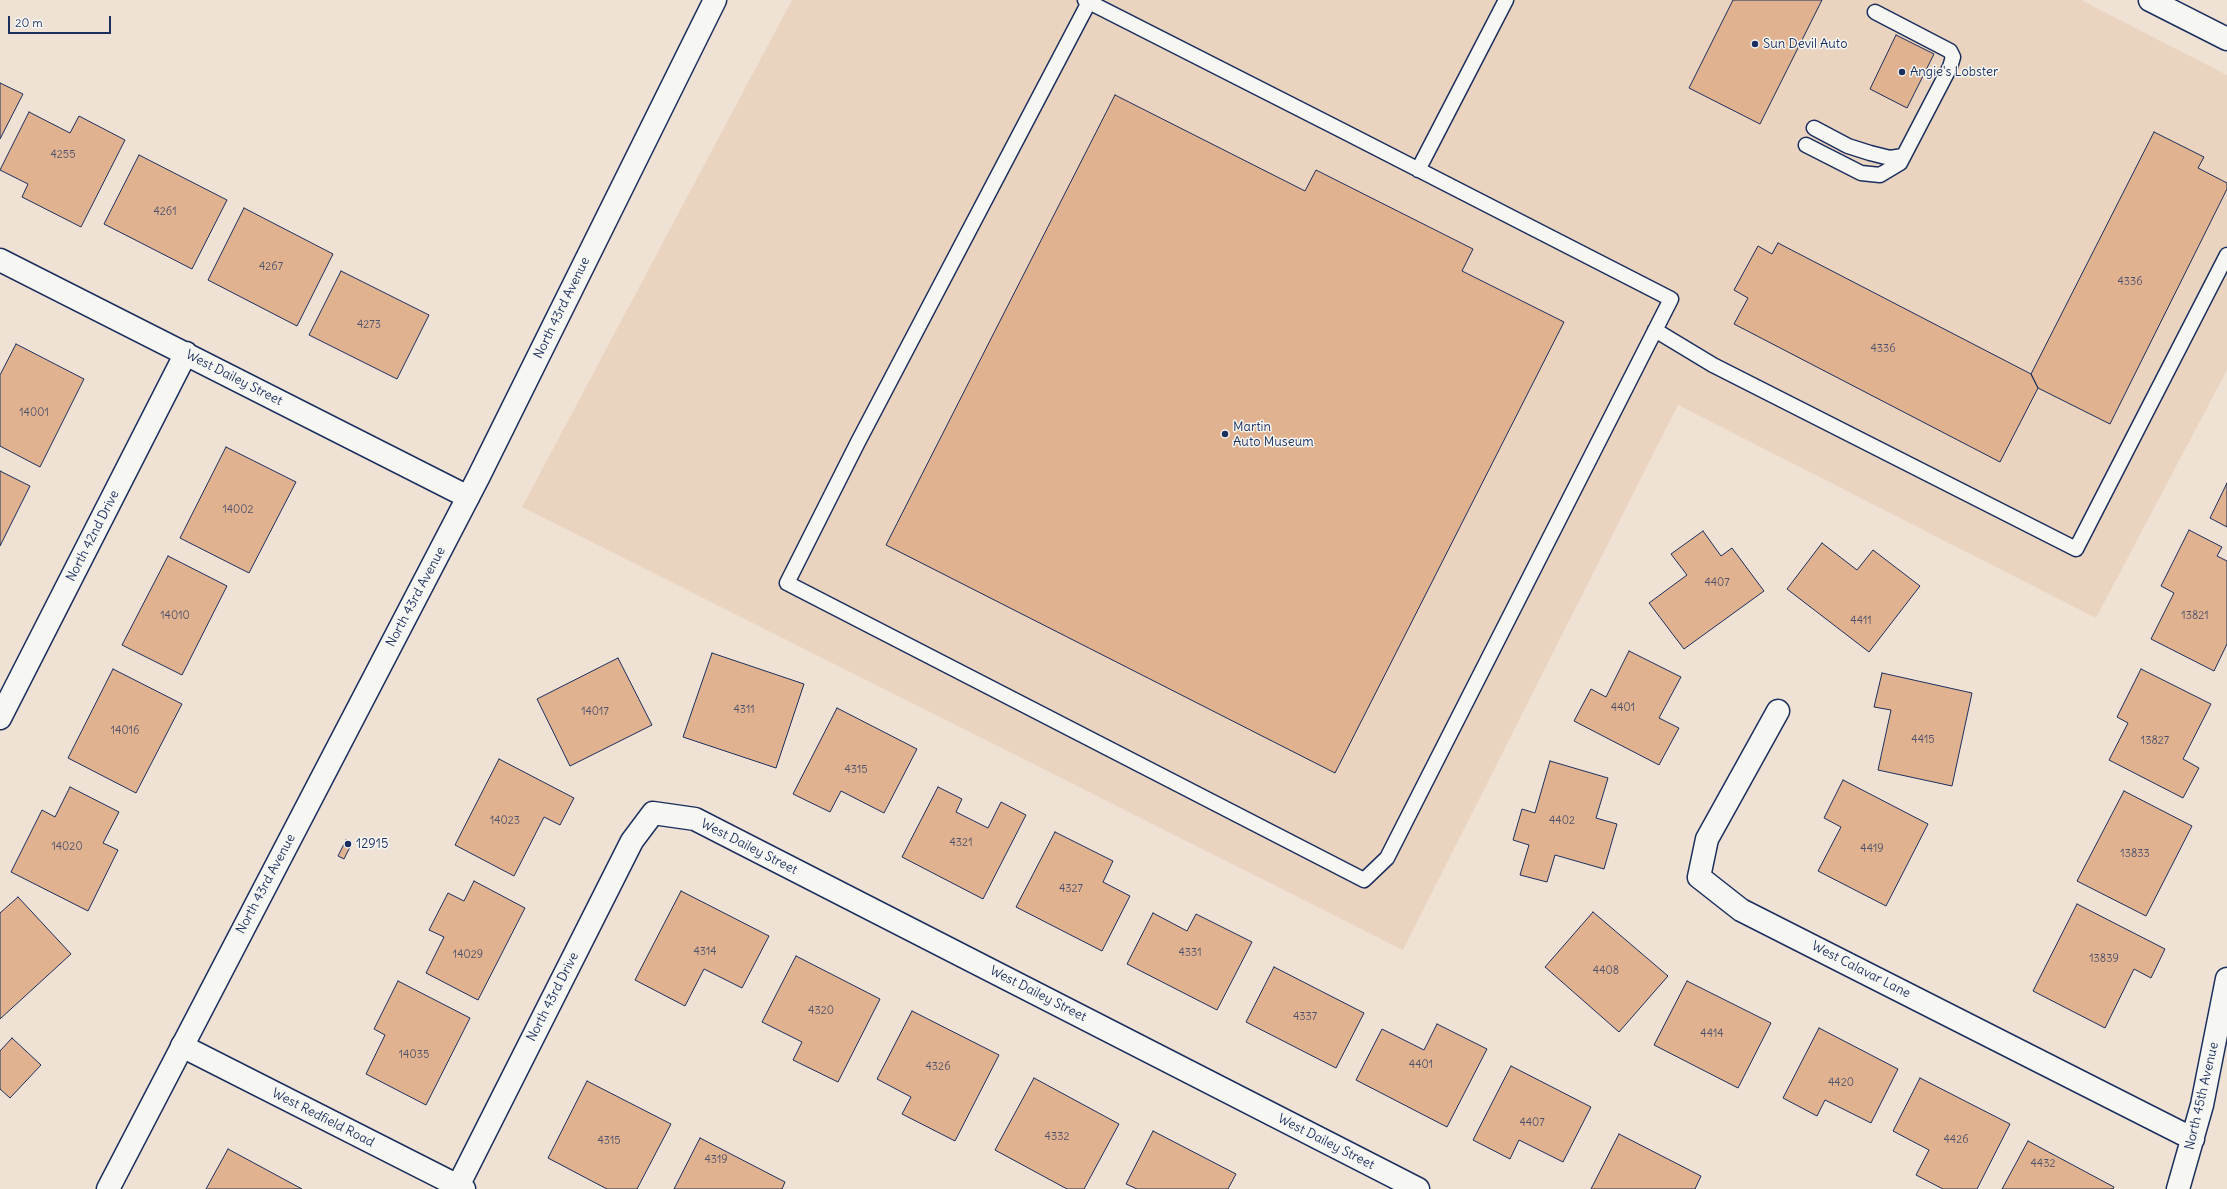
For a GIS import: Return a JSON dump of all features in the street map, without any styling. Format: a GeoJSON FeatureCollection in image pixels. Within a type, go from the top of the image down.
{"type":"FeatureCollection","features":[{"type":"Feature","properties":{"kind":"street","name":"North 43rd Avenue"},"geometry":{"type":"LineString","coordinates":[[108,1189],[468,497],[715,0]]}},
{"type":"Feature","properties":{"kind":"street"},"geometry":{"type":"LineString","coordinates":[[2150,0],[2227,39]]}},
{"type":"Feature","properties":{"kind":"street","name":"West Dailey Street"},"geometry":{"type":"LineString","coordinates":[[0,260],[468,497]]}},
{"type":"Feature","properties":{"kind":"street","name":"North 42nd Drive"},"geometry":{"type":"LineString","coordinates":[[0,718],[186,353]]}},
{"type":"Feature","properties":{"kind":"street","name":"West Calavar Lane"},"geometry":{"type":"LineString","coordinates":[[1778,711],[1707,839],[1699,877],[1742,910],[2193,1139]]}},
{"type":"Feature","properties":{"kind":"street","name":"West Dailey Street"},"geometry":{"type":"LineString","coordinates":[[653,813],[695,819],[1418,1189]]}},
{"type":"Feature","properties":{"kind":"street","name":"North 43rd Drive"},"geometry":{"type":"LineString","coordinates":[[461,1187],[632,841],[653,813]]}},
{"type":"Feature","properties":{"kind":"street","name":"North 45th Avenue"},"geometry":{"type":"LineString","coordinates":[[2178,1189],[2202,1105],[2227,979]]}},
{"type":"Feature","properties":{"kind":"street","name":"West Redfield Road"},"geometry":{"type":"LineString","coordinates":[[182,1046],[461,1187]]}},
{"type":"Feature","properties":{"kind":"lane"},"geometry":{"type":"LineString","coordinates":[[1418,170],[1506,0]]}},
{"type":"Feature","properties":{"kind":"lane"},"geometry":{"type":"LineString","coordinates":[[1087,1],[1671,299],[1387,858],[1364,880],[787,583],[858,442],[1087,1]]}},
{"type":"Feature","properties":{"kind":"lane"},"geometry":{"type":"LineString","coordinates":[[1806,145],[1861,173],[1880,175],[1900,163],[1950,67],[1953,57],[1950,50],[1875,12]]}},
{"type":"Feature","properties":{"kind":"lane"},"geometry":{"type":"LineString","coordinates":[[1814,128],[1848,146],[1870,153],[1890,158],[1903,156]]}},
{"type":"Feature","properties":{"kind":"lane"},"geometry":{"type":"LineString","coordinates":[[1655,330],[1713,365],[2076,549],[2227,255]]}},
{"type":"Feature","properties":{"kind":"shaded area"},"geometry":{"type":"Polygon","coordinates":[[[792,0],[2081,0],[2227,75],[2227,370],[2096,618],[1678,405],[1403,950],[522,507],[792,0]]]}},
{"type":"Feature","properties":{"kind":"building","name":"Sun Devil Auto"},"geometry":{"type":"Polygon","coordinates":[[[1733,0],[1822,0],[1760,124],[1689,88],[1733,0]]]}},
{"type":"Feature","properties":{"kind":"building","name":"Angie's Lobster"},"geometry":{"type":"Polygon","coordinates":[[[1896,35],[1934,54],[1907,108],[1870,89],[1896,35]]]}},
{"type":"Feature","properties":{"kind":"building"},"geometry":{"type":"Polygon","coordinates":[[[0,83],[23,94],[0,139],[0,83]]]}},
{"type":"Feature","properties":{"kind":"building","name":"Martin Auto Museum"},"geometry":{"type":"Polygon","coordinates":[[[1115,95],[1305,191],[1316,170],[1473,249],[1462,271],[1564,322],[1335,773],[886,545],[1115,95]]]}},
{"type":"Feature","properties":{"kind":"building"},"geometry":{"type":"Polygon","coordinates":[[[29,112],[70,133],[79,116],[125,140],[81,227],[22,197],[28,184],[0,170],[29,112]]]}},
{"type":"Feature","properties":{"kind":"building"},"geometry":{"type":"Polygon","coordinates":[[[2154,132],[2204,157],[2198,168],[2227,183],[2227,189],[2110,424],[2038,388],[2031,374],[2154,132]]]}},
{"type":"Feature","properties":{"kind":"building"},"geometry":{"type":"Polygon","coordinates":[[[139,155],[227,200],[192,269],[104,224],[139,155]]]}},
{"type":"Feature","properties":{"kind":"building"},"geometry":{"type":"Polygon","coordinates":[[[244,208],[333,254],[297,326],[208,280],[244,208]]]}},
{"type":"Feature","properties":{"kind":"building"},"geometry":{"type":"Polygon","coordinates":[[[1778,243],[2031,374],[2038,388],[2000,462],[1734,324],[1748,298],[1734,290],[1758,246],[1772,254],[1778,243]]]}},
{"type":"Feature","properties":{"kind":"building"},"geometry":{"type":"Polygon","coordinates":[[[341,271],[429,315],[397,379],[309,335],[341,271]]]}},
{"type":"Feature","properties":{"kind":"building"},"geometry":{"type":"Polygon","coordinates":[[[16,344],[84,379],[40,467],[0,446],[0,375],[16,344]]]}},
{"type":"Feature","properties":{"kind":"building"},"geometry":{"type":"Polygon","coordinates":[[[226,447],[296,482],[249,573],[180,538],[226,447]]]}},
{"type":"Feature","properties":{"kind":"building"},"geometry":{"type":"Polygon","coordinates":[[[0,471],[30,486],[0,546],[0,471]]]}},
{"type":"Feature","properties":{"kind":"building"},"geometry":{"type":"Polygon","coordinates":[[[2227,483],[2227,527],[2210,518],[2227,483]]]}},
{"type":"Feature","properties":{"kind":"building"},"geometry":{"type":"Polygon","coordinates":[[[2189,530],[2222,547],[2217,556],[2227,561],[2227,644],[2214,671],[2151,639],[2174,593],[2161,586],[2189,530]]]}},
{"type":"Feature","properties":{"kind":"building"},"geometry":{"type":"Polygon","coordinates":[[[1703,531],[1721,556],[1732,548],[1764,591],[1684,649],[1649,603],[1687,575],[1671,554],[1703,531]]]}},
{"type":"Feature","properties":{"kind":"building"},"geometry":{"type":"Polygon","coordinates":[[[1822,543],[1857,570],[1873,550],[1920,586],[1869,652],[1787,589],[1822,543]]]}},
{"type":"Feature","properties":{"kind":"building"},"geometry":{"type":"Polygon","coordinates":[[[168,556],[227,586],[182,675],[122,645],[168,556]]]}},
{"type":"Feature","properties":{"kind":"building"},"geometry":{"type":"Polygon","coordinates":[[[1629,651],[1681,677],[1659,718],[1679,728],[1659,765],[1574,721],[1591,689],[1606,697],[1629,651]]]}},
{"type":"Feature","properties":{"kind":"building"},"geometry":{"type":"Polygon","coordinates":[[[712,653],[804,684],[776,768],[683,737],[712,653]]]}},
{"type":"Feature","properties":{"kind":"building"},"geometry":{"type":"Polygon","coordinates":[[[618,658],[652,725],[570,766],[537,699],[618,658]]]}},
{"type":"Feature","properties":{"kind":"building"},"geometry":{"type":"Polygon","coordinates":[[[113,669],[182,704],[136,793],[68,758],[113,669]]]}},
{"type":"Feature","properties":{"kind":"building"},"geometry":{"type":"Polygon","coordinates":[[[2141,669],[2211,704],[2183,759],[2199,768],[2183,798],[2109,760],[2128,723],[2117,717],[2141,669]]]}},
{"type":"Feature","properties":{"kind":"building"},"geometry":{"type":"Polygon","coordinates":[[[1882,673],[1972,693],[1952,786],[1878,770],[1891,710],[1874,707],[1882,673]]]}},
{"type":"Feature","properties":{"kind":"building"},"geometry":{"type":"Polygon","coordinates":[[[837,708],[917,749],[884,813],[841,791],[830,812],[793,794],[837,708]]]}},
{"type":"Feature","properties":{"kind":"building"},"geometry":{"type":"Polygon","coordinates":[[[499,759],[574,798],[560,825],[544,817],[514,876],[455,845],[499,759]]]}},
{"type":"Feature","properties":{"kind":"building"},"geometry":{"type":"Polygon","coordinates":[[[1550,761],[1608,778],[1596,818],[1617,824],[1604,869],[1555,855],[1547,882],[1520,875],[1529,845],[1513,840],[1522,809],[1535,813],[1550,761]]]}},
{"type":"Feature","properties":{"kind":"building"},"geometry":{"type":"Polygon","coordinates":[[[1843,780],[1928,824],[1886,906],[1818,871],[1841,827],[1824,818],[1843,780]]]}},
{"type":"Feature","properties":{"kind":"building"},"geometry":{"type":"Polygon","coordinates":[[[70,787],[119,812],[103,843],[118,850],[88,911],[11,872],[42,810],[55,817],[70,787]]]}},
{"type":"Feature","properties":{"kind":"building"},"geometry":{"type":"Polygon","coordinates":[[[938,787],[962,799],[956,812],[988,828],[1001,802],[1026,815],[983,899],[902,857],[938,787]]]}},
{"type":"Feature","properties":{"kind":"building"},"geometry":{"type":"Polygon","coordinates":[[[2124,791],[2192,826],[2146,916],[2077,881],[2124,791]]]}},
{"type":"Feature","properties":{"kind":"building"},"geometry":{"type":"Polygon","coordinates":[[[1055,832],[1113,861],[1103,882],[1130,896],[1102,951],[1016,907],[1055,832]]]}},
{"type":"Feature","properties":{"kind":"building"},"geometry":{"type":"Polygon","coordinates":[[[346,840],[352,843],[344,859],[338,856],[346,840]]]}},
{"type":"Feature","properties":{"kind":"building"},"geometry":{"type":"Polygon","coordinates":[[[474,881],[525,908],[478,1000],[426,973],[444,937],[429,930],[448,893],[464,901],[474,881]]]}},
{"type":"Feature","properties":{"kind":"building"},"geometry":{"type":"Polygon","coordinates":[[[681,891],[769,936],[742,988],[704,969],[685,1006],[635,980],[681,891]]]}},
{"type":"Feature","properties":{"kind":"building"},"geometry":{"type":"Polygon","coordinates":[[[18,897],[71,954],[0,1019],[0,913],[18,897]]]}},
{"type":"Feature","properties":{"kind":"building"},"geometry":{"type":"Polygon","coordinates":[[[2077,904],[2165,949],[2151,978],[2134,969],[2105,1028],[2033,991],[2077,904]]]}},
{"type":"Feature","properties":{"kind":"building"},"geometry":{"type":"Polygon","coordinates":[[[1593,912],[1668,976],[1619,1032],[1545,967],[1593,912]]]}},
{"type":"Feature","properties":{"kind":"building"},"geometry":{"type":"Polygon","coordinates":[[[1153,913],[1187,931],[1196,914],[1252,942],[1217,1010],[1127,964],[1153,913]]]}},
{"type":"Feature","properties":{"kind":"building"},"geometry":{"type":"Polygon","coordinates":[[[796,956],[880,999],[838,1082],[793,1060],[802,1042],[762,1022],[796,956]]]}},
{"type":"Feature","properties":{"kind":"building"},"geometry":{"type":"Polygon","coordinates":[[[1274,967],[1364,1013],[1336,1068],[1246,1022],[1274,967]]]}},
{"type":"Feature","properties":{"kind":"building"},"geometry":{"type":"Polygon","coordinates":[[[398,981],[470,1018],[426,1105],[366,1074],[385,1035],[374,1029],[398,981]]]}},
{"type":"Feature","properties":{"kind":"building"},"geometry":{"type":"Polygon","coordinates":[[[1687,981],[1771,1023],[1738,1088],[1654,1045],[1687,981]]]}},
{"type":"Feature","properties":{"kind":"building"},"geometry":{"type":"Polygon","coordinates":[[[912,1011],[999,1055],[955,1141],[902,1114],[911,1097],[877,1079],[912,1011]]]}},
{"type":"Feature","properties":{"kind":"building"},"geometry":{"type":"Polygon","coordinates":[[[1437,1024],[1487,1049],[1447,1127],[1356,1080],[1382,1029],[1424,1050],[1437,1024]]]}},
{"type":"Feature","properties":{"kind":"building"},"geometry":{"type":"Polygon","coordinates":[[[1819,1028],[1898,1069],[1871,1123],[1825,1100],[1817,1116],[1783,1098],[1819,1028]]]}},
{"type":"Feature","properties":{"kind":"building"},"geometry":{"type":"Polygon","coordinates":[[[12,1038],[41,1065],[10,1098],[0,1089],[0,1051],[12,1038]]]}},
{"type":"Feature","properties":{"kind":"building"},"geometry":{"type":"Polygon","coordinates":[[[1511,1066],[1591,1107],[1563,1162],[1519,1140],[1510,1159],[1473,1140],[1511,1066]]]}},
{"type":"Feature","properties":{"kind":"building"},"geometry":{"type":"Polygon","coordinates":[[[1034,1078],[1119,1124],[1084,1189],[1067,1189],[995,1150],[1034,1078]]]}},
{"type":"Feature","properties":{"kind":"building"},"geometry":{"type":"Polygon","coordinates":[[[1920,1078],[2010,1124],[1977,1189],[1943,1189],[1916,1175],[1929,1150],[1893,1131],[1920,1078]]]}},
{"type":"Feature","properties":{"kind":"building"},"geometry":{"type":"Polygon","coordinates":[[[587,1081],[671,1124],[637,1189],[607,1189],[548,1158],[587,1081]]]}},
{"type":"Feature","properties":{"kind":"building"},"geometry":{"type":"Polygon","coordinates":[[[1153,1131],[1236,1174],[1228,1189],[1137,1189],[1126,1184],[1153,1131]]]}},
{"type":"Feature","properties":{"kind":"building"},"geometry":{"type":"Polygon","coordinates":[[[1619,1134],[1701,1176],[1695,1189],[1591,1189],[1619,1134]]]}},
{"type":"Feature","properties":{"kind":"building"},"geometry":{"type":"Polygon","coordinates":[[[700,1138],[785,1182],[782,1189],[674,1189],[700,1138]]]}},
{"type":"Feature","properties":{"kind":"building"},"geometry":{"type":"Polygon","coordinates":[[[2028,1141],[2114,1187],[2113,1189],[2002,1189],[2028,1141]]]}},
{"type":"Feature","properties":{"kind":"building"},"geometry":{"type":"Polygon","coordinates":[[[228,1149],[302,1189],[206,1189],[228,1149]]]}},
{"type":"Feature","properties":{"kind":"place","name":"Sun Devil Auto"},"geometry":{"type":"Point","coordinates":[1755,44]}},
{"type":"Feature","properties":{"kind":"place","name":"Angie's Lobster"},"geometry":{"type":"Point","coordinates":[1902,72]}},
{"type":"Feature","properties":{"kind":"place","name":"Martin Auto Museum"},"geometry":{"type":"Point","coordinates":[1225,434]}},
{"type":"Feature","properties":{"kind":"place","name":"12915"},"geometry":{"type":"Point","coordinates":[348,844]}}]}
